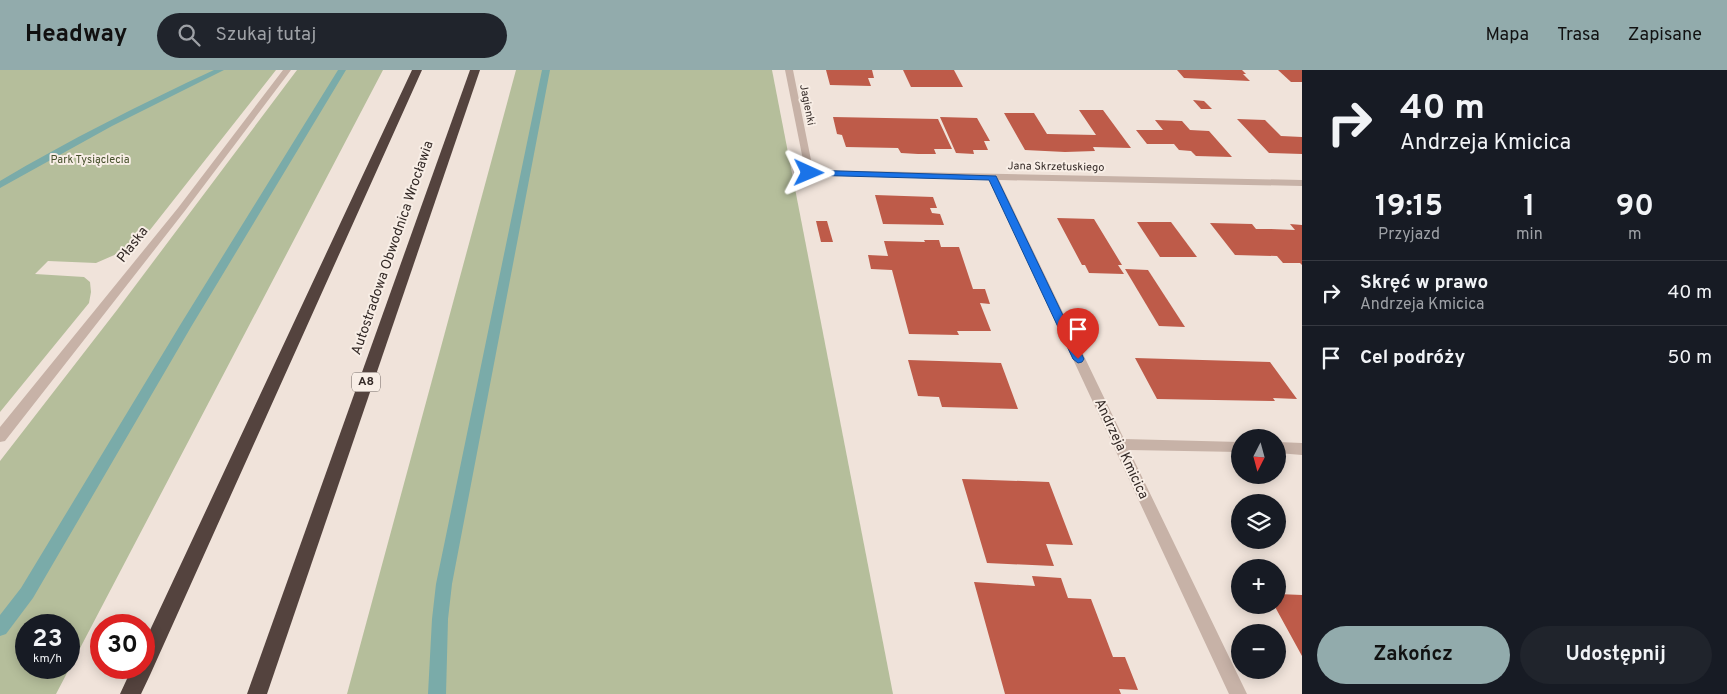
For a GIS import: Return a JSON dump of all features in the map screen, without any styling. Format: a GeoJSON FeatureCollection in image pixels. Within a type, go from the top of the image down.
{"type":"FeatureCollection","features":[{"type":"Feature","properties":{"kind":"highway"},"geometry":{"type":"LineString","coordinates":[[155,640],[417,70]]}},
{"type":"Feature","properties":{"kind":"highway","name":"Autostradowa Obwodnica Wrocławia"},"geometry":{"type":"LineString","coordinates":[[257,694],[475,70]]}},
{"type":"Feature","properties":{"kind":"highway"},"geometry":{"type":"LineString","coordinates":[[130,694],[137,679]]}},
{"type":"Feature","properties":{"kind":"street","name":"Płaska"},"geometry":{"type":"LineString","coordinates":[[0,437],[181,210],[287,70]]}},
{"type":"Feature","properties":{"kind":"street","name":"Jagienki"},"geometry":{"type":"LineString","coordinates":[[789,70],[809,173]]}},
{"type":"Feature","properties":{"kind":"street","name":"Jana Skrzetuskiego"},"geometry":{"type":"LineString","coordinates":[[809,173],[1302,183]]}},
{"type":"Feature","properties":{"kind":"street","name":"Andrzeja Kmicica"},"geometry":{"type":"LineString","coordinates":[[992,177],[1238,694]]}},
{"type":"Feature","properties":{"kind":"street"},"geometry":{"type":"LineString","coordinates":[[1118,444],[1231,448]]}},
{"type":"Feature","properties":{"kind":"street"},"geometry":{"type":"LineString","coordinates":[[1286,448],[1302,449]]}},
{"type":"Feature","properties":{"kind":"green space","name":"Park Tysiąclecia"},"geometry":{"type":"Polygon","coordinates":[[[0,70],[276,70],[146,235],[135,246],[96,263],[48,261],[35,274],[84,277],[90,282],[89,303],[0,412],[0,70]]]}},
{"type":"Feature","properties":{"kind":"green space"},"geometry":{"type":"Polygon","coordinates":[[[297,70],[383,70],[98,614],[90,614],[90,629],[80,648],[80,614],[15,614],[15,679],[64,679],[56,694],[0,694],[0,461],[117,310],[297,70]]]}},
{"type":"Feature","properties":{"kind":"green space"},"geometry":{"type":"Polygon","coordinates":[[[516,70],[772,70],[893,694],[347,694],[516,70]]]}},
{"type":"Feature","properties":{"kind":"building"},"geometry":{"type":"Polygon","coordinates":[[[826,70],[872,70],[874,78],[868,78],[871,86],[830,85],[826,70]]]}},
{"type":"Feature","properties":{"kind":"building"},"geometry":{"type":"Polygon","coordinates":[[[903,70],[954,70],[963,87],[911,87],[903,70]]]}},
{"type":"Feature","properties":{"kind":"building"},"geometry":{"type":"Polygon","coordinates":[[[1177,70],[1242,70],[1246,74],[1243,74],[1250,81],[1184,78],[1177,70]]]}},
{"type":"Feature","properties":{"kind":"building"},"geometry":{"type":"Polygon","coordinates":[[[1278,70],[1302,70],[1302,82],[1291,82],[1278,70]]]}},
{"type":"Feature","properties":{"kind":"building"},"geometry":{"type":"Polygon","coordinates":[[[1193,100],[1204,101],[1212,109],[1201,109],[1193,100]]]}},
{"type":"Feature","properties":{"kind":"building"},"geometry":{"type":"Polygon","coordinates":[[[1079,110],[1103,110],[1131,148],[1093,147],[1095,151],[1065,152],[1025,150],[1004,113],[1034,113],[1047,134],[1096,135],[1079,110]]]}},
{"type":"Feature","properties":{"kind":"building"},"geometry":{"type":"Polygon","coordinates":[[[833,117],[938,119],[952,149],[934,149],[936,154],[918,154],[901,153],[898,148],[846,147],[842,135],[837,134],[833,117]]]}},
{"type":"Feature","properties":{"kind":"building"},"geometry":{"type":"Polygon","coordinates":[[[940,117],[977,118],[990,141],[984,141],[988,150],[973,150],[974,154],[956,153],[940,117]]]}},
{"type":"Feature","properties":{"kind":"building"},"geometry":{"type":"Polygon","coordinates":[[[1237,119],[1265,120],[1281,136],[1302,137],[1302,154],[1269,153],[1237,119]]]}},
{"type":"Feature","properties":{"kind":"building"},"geometry":{"type":"Polygon","coordinates":[[[1155,120],[1182,121],[1190,130],[1209,131],[1232,157],[1196,156],[1191,151],[1179,150],[1174,144],[1147,144],[1136,130],[1163,130],[1155,120]]]}},
{"type":"Feature","properties":{"kind":"building"},"geometry":{"type":"Polygon","coordinates":[[[875,195],[933,197],[937,208],[930,208],[932,213],[940,214],[944,225],[883,224],[875,195]]]}},
{"type":"Feature","properties":{"kind":"building"},"geometry":{"type":"Polygon","coordinates":[[[1057,218],[1094,219],[1122,265],[1118,265],[1124,274],[1089,273],[1085,265],[1082,265],[1057,218]]]}},
{"type":"Feature","properties":{"kind":"building"},"geometry":{"type":"Polygon","coordinates":[[[816,221],[827,221],[833,242],[821,242],[816,221]]]}},
{"type":"Feature","properties":{"kind":"building"},"geometry":{"type":"Polygon","coordinates":[[[1137,222],[1171,222],[1197,257],[1160,257],[1137,222]]]}},
{"type":"Feature","properties":{"kind":"building"},"geometry":{"type":"Polygon","coordinates":[[[1210,223],[1252,224],[1256,229],[1295,230],[1290,224],[1302,225],[1302,265],[1300,263],[1283,263],[1277,256],[1235,255],[1210,223]]]}},
{"type":"Feature","properties":{"kind":"building"},"geometry":{"type":"Polygon","coordinates":[[[924,240],[939,240],[941,247],[959,247],[973,289],[985,289],[990,304],[980,303],[991,331],[957,331],[959,335],[909,334],[892,270],[871,269],[868,255],[888,256],[884,241],[925,242],[924,240]]]}},
{"type":"Feature","properties":{"kind":"building"},"geometry":{"type":"Polygon","coordinates":[[[1125,269],[1148,270],[1185,327],[1159,326],[1125,269]]]}},
{"type":"Feature","properties":{"kind":"building"},"geometry":{"type":"Polygon","coordinates":[[[1135,358],[1270,362],[1297,399],[1273,398],[1275,401],[1157,399],[1135,358]]]}},
{"type":"Feature","properties":{"kind":"building"},"geometry":{"type":"Polygon","coordinates":[[[908,360],[1001,363],[1018,409],[942,407],[939,397],[918,396],[908,360]]]}},
{"type":"Feature","properties":{"kind":"building"},"geometry":{"type":"Polygon","coordinates":[[[962,479],[1049,482],[1073,545],[1046,544],[1054,566],[987,563],[962,479]]]}},
{"type":"Feature","properties":{"kind":"building"},"geometry":{"type":"Polygon","coordinates":[[[1032,576],[1061,578],[1068,598],[1091,599],[1113,657],[1125,657],[1138,690],[1119,689],[1121,694],[1005,694],[974,582],[1035,586],[1032,576]]]}},
{"type":"Feature","properties":{"kind":"building"},"geometry":{"type":"Polygon","coordinates":[[[1286,594],[1302,595],[1302,656],[1286,624],[1279,614],[1286,614],[1286,594]]]}},
{"type":"Feature","properties":{"kind":"waterway"},"geometry":{"type":"LineString","coordinates":[[0,185],[108,124],[220,70]]}},
{"type":"Feature","properties":{"kind":"waterway"},"geometry":{"type":"LineString","coordinates":[[0,628],[27,593],[186,325],[342,70]]}},
{"type":"Feature","properties":{"kind":"waterway"},"geometry":{"type":"LineString","coordinates":[[437,694],[440,619],[444,584],[546,70]]}},
{"type":"Feature","properties":{"kind":"route"},"geometry":{"type":"LineString","coordinates":[[809,173],[992,177],[1078,359]]}}]}
